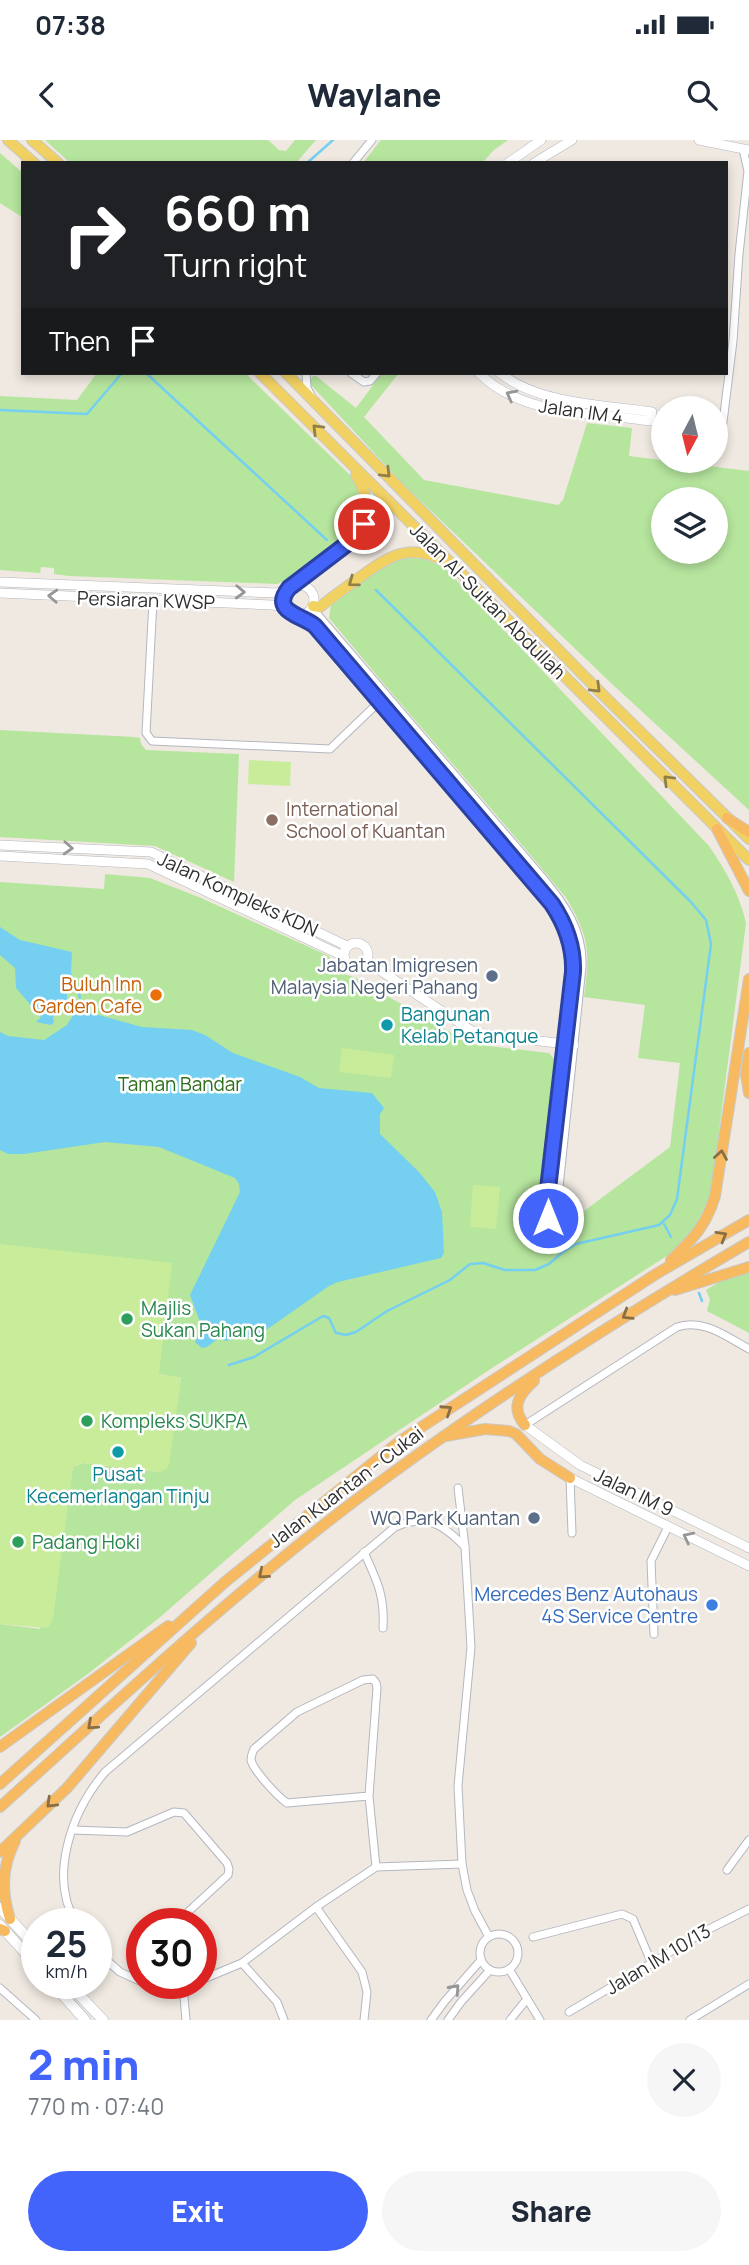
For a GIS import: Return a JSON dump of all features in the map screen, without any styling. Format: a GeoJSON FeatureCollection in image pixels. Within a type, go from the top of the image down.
{"type":"FeatureCollection","features":[{"type":"Feature","properties":{"kind":"highway"},"geometry":{"type":"LineString","coordinates":[[727,818],[749,832]]}},
{"type":"Feature","properties":{"kind":"highway"},"geometry":{"type":"LineString","coordinates":[[717,829],[749,891]]}},
{"type":"Feature","properties":{"kind":"highway"},"geometry":{"type":"LineString","coordinates":[[656,1274],[698,1233],[709,1217],[715,1196],[749,979]]}},
{"type":"Feature","properties":{"kind":"highway"},"geometry":{"type":"LineString","coordinates":[[749,1053],[746,1075],[749,1093]]}},
{"type":"Feature","properties":{"kind":"highway","name":"Jalan Kuantan - Cukai"},"geometry":{"type":"LineString","coordinates":[[0,1783],[266,1547],[400,1441],[656,1274],[749,1220]]}},
{"type":"Feature","properties":{"kind":"highway","name":"Jalan Kuantan - Cukai"},"geometry":{"type":"LineString","coordinates":[[0,1807],[207,1621],[333,1518],[441,1437],[574,1348],[749,1242]]}},
{"type":"Feature","properties":{"kind":"highway"},"geometry":{"type":"LineString","coordinates":[[661,1294],[749,1268]]}},
{"type":"Feature","properties":{"kind":"highway"},"geometry":{"type":"LineString","coordinates":[[525,1425],[517,1413],[520,1396],[574,1348]]}},
{"type":"Feature","properties":{"kind":"highway"},"geometry":{"type":"LineString","coordinates":[[441,1437],[485,1429],[516,1434],[540,1459],[570,1478]]}},
{"type":"Feature","properties":{"kind":"highway"},"geometry":{"type":"LineString","coordinates":[[0,1747],[155,1634],[195,1609]]}},
{"type":"Feature","properties":{"kind":"highway"},"geometry":{"type":"LineString","coordinates":[[0,1852],[67,1788],[207,1621]]}},
{"type":"Feature","properties":{"kind":"highway"},"geometry":{"type":"LineString","coordinates":[[10,1919],[4,1893],[5,1866],[9,1853],[23,1830]]}},
{"type":"Feature","properties":{"kind":"main road"},"geometry":{"type":"LineString","coordinates":[[8,140],[32,161]]}},
{"type":"Feature","properties":{"kind":"main road"},"geometry":{"type":"LineString","coordinates":[[32,140],[56,161]]}},
{"type":"Feature","properties":{"kind":"main road","name":"Jalan Al-Sultan Abdullah"},"geometry":{"type":"LineString","coordinates":[[262,375],[749,860]]}},
{"type":"Feature","properties":{"kind":"main road","name":"Jalan Al-Sultan Abdullah"},"geometry":{"type":"LineString","coordinates":[[288,375],[560,652],[749,839]]}},
{"type":"Feature","properties":{"kind":"main road"},"geometry":{"type":"LineString","coordinates":[[288,590],[356,537],[364,524],[367,500],[349,461]]}},
{"type":"Feature","properties":{"kind":"main road"},"geometry":{"type":"LineString","coordinates":[[313,607],[319,607],[393,555],[426,553],[457,569]]}},
{"type":"Feature","properties":{"kind":"main road"},"geometry":{"type":"LineString","coordinates":[[322,621],[321,614],[326,602]]}},
{"type":"Feature","properties":{"kind":"main road"},"geometry":{"type":"LineString","coordinates":[[0,1908],[21,1931]]}},
{"type":"Feature","properties":{"kind":"main road"},"geometry":{"type":"LineString","coordinates":[[2,1928],[21,1949]]}},
{"type":"Feature","properties":{"kind":"main road"},"geometry":{"type":"LineString","coordinates":[[66,1999],[85,2020]]}},
{"type":"Feature","properties":{"kind":"main road"},"geometry":{"type":"LineString","coordinates":[[83,1999],[103,2020]]}},
{"type":"Feature","properties":{"kind":"street"},"geometry":{"type":"LineString","coordinates":[[356,161],[372,140]]}},
{"type":"Feature","properties":{"kind":"street"},"geometry":{"type":"LineString","coordinates":[[511,161],[541,140]]}},
{"type":"Feature","properties":{"kind":"street"},"geometry":{"type":"LineString","coordinates":[[537,161],[572,140]]}},
{"type":"Feature","properties":{"kind":"street"},"geometry":{"type":"LineString","coordinates":[[699,140],[746,150],[749,171],[726,396]]}},
{"type":"Feature","properties":{"kind":"street"},"geometry":{"type":"LineString","coordinates":[[306,375],[307,388],[313,399]]}},
{"type":"Feature","properties":{"kind":"street"},"geometry":{"type":"LineString","coordinates":[[354,375],[364,382],[370,382],[375,375]]}},
{"type":"Feature","properties":{"kind":"street","name":"Jalan IM 4"},"geometry":{"type":"LineString","coordinates":[[482,375],[505,392],[527,403],[548,408],[651,417],[551,397],[527,390],[503,375]]}},
{"type":"Feature","properties":{"kind":"street","name":"Persiaran KWSP"},"geometry":{"type":"LineString","coordinates":[[0,582],[276,593],[288,590]]}},
{"type":"Feature","properties":{"kind":"street"},"geometry":{"type":"LineString","coordinates":[[288,590],[284,601],[293,614],[315,626],[379,702],[390,708],[496,823],[557,895],[574,924],[583,962],[554,1219],[545,1215],[573,965],[566,928],[552,904],[489,830],[390,708],[322,621],[313,607],[313,594],[307,587],[298,585],[288,590]]}},
{"type":"Feature","properties":{"kind":"street"},"geometry":{"type":"LineString","coordinates":[[141,588],[141,600]]}},
{"type":"Feature","properties":{"kind":"street","name":"Persiaran KWSP"},"geometry":{"type":"LineString","coordinates":[[0,593],[276,606],[293,614]]}},
{"type":"Feature","properties":{"kind":"street"},"geometry":{"type":"LineString","coordinates":[[153,601],[146,733],[152,741],[330,749],[379,702]]}},
{"type":"Feature","properties":{"kind":"street"},"geometry":{"type":"LineString","coordinates":[[293,614],[303,615],[313,607]]}},
{"type":"Feature","properties":{"kind":"street"},"geometry":{"type":"LineString","coordinates":[[489,830],[496,823]]}},
{"type":"Feature","properties":{"kind":"street","name":"Jalan Kompleks KDN"},"geometry":{"type":"LineString","coordinates":[[0,845],[151,852],[345,951]]}},
{"type":"Feature","properties":{"kind":"street"},"geometry":{"type":"LineString","coordinates":[[148,864],[151,852]]}},
{"type":"Feature","properties":{"kind":"street","name":"Jalan Kompleks KDN"},"geometry":{"type":"LineString","coordinates":[[0,856],[148,864],[345,951]]}},
{"type":"Feature","properties":{"kind":"street"},"geometry":{"type":"LineString","coordinates":[[357,943],[363,945],[368,954],[366,961],[361,966],[348,965],[345,951],[357,943]]}},
{"type":"Feature","properties":{"kind":"street"},"geometry":{"type":"LineString","coordinates":[[366,961],[471,1031],[574,1045]]}},
{"type":"Feature","properties":{"kind":"street"},"geometry":{"type":"LineString","coordinates":[[525,1425],[685,1324],[709,1327],[749,1349]]}},
{"type":"Feature","properties":{"kind":"street","name":"Jalan IM 9"},"geometry":{"type":"LineString","coordinates":[[525,1425],[580,1465],[745,1547]]}},
{"type":"Feature","properties":{"kind":"street"},"geometry":{"type":"LineString","coordinates":[[570,1478],[572,1533]]}},
{"type":"Feature","properties":{"kind":"street","name":"Jalan IM 9"},"geometry":{"type":"LineString","coordinates":[[570,1478],[749,1566]]}},
{"type":"Feature","properties":{"kind":"street"},"geometry":{"type":"LineString","coordinates":[[458,1488],[465,1547],[471,1647],[458,1786],[462,1864],[467,1890],[489,1937]]}},
{"type":"Feature","properties":{"kind":"street"},"geometry":{"type":"LineString","coordinates":[[69,1908],[64,1883],[65,1856],[85,1801],[105,1772],[395,1527],[416,1521],[439,1525],[465,1547]]}},
{"type":"Feature","properties":{"kind":"street"},"geometry":{"type":"LineString","coordinates":[[654,1634],[651,1561],[668,1527]]}},
{"type":"Feature","properties":{"kind":"street"},"geometry":{"type":"LineString","coordinates":[[722,1554],[725,1543],[730,1540]]}},
{"type":"Feature","properties":{"kind":"street"},"geometry":{"type":"LineString","coordinates":[[735,1561],[742,1556],[745,1547]]}},
{"type":"Feature","properties":{"kind":"street"},"geometry":{"type":"LineString","coordinates":[[364,1552],[382,1591],[383,1628]]}},
{"type":"Feature","properties":{"kind":"street"},"geometry":{"type":"LineString","coordinates":[[369,1796],[288,1803],[280,1798],[252,1763],[251,1756],[254,1749],[297,1712],[363,1680],[373,1679],[377,1688],[369,1796],[376,1867]]}},
{"type":"Feature","properties":{"kind":"street"},"geometry":{"type":"LineString","coordinates":[[73,1830],[127,1832],[174,1812],[184,1814],[227,1863],[229,1869],[228,1875],[191,1908]]}},
{"type":"Feature","properties":{"kind":"street"},"geometry":{"type":"LineString","coordinates":[[727,1870],[749,1840]]}},
{"type":"Feature","properties":{"kind":"street"},"geometry":{"type":"LineString","coordinates":[[217,1974],[243,1963],[316,1907],[376,1867],[462,1864]]}},
{"type":"Feature","properties":{"kind":"street"},"geometry":{"type":"LineString","coordinates":[[316,1907],[362,1972],[367,1992],[363,2020]]}},
{"type":"Feature","properties":{"kind":"street","name":"Jalan IM 10/13"},"geometry":{"type":"LineString","coordinates":[[569,2012],[709,1929],[749,1909]]}},
{"type":"Feature","properties":{"kind":"street"},"geometry":{"type":"LineString","coordinates":[[533,1937],[622,1914],[628,1915],[633,1919],[652,1964]]}},
{"type":"Feature","properties":{"kind":"street"},"geometry":{"type":"LineString","coordinates":[[432,2020],[481,1960],[481,1947],[489,1937],[506,1935],[517,1947],[518,1955],[509,1969],[496,1972],[490,1970],[481,1960]]}},
{"type":"Feature","properties":{"kind":"street"},"geometry":{"type":"LineString","coordinates":[[243,1963],[277,2002],[284,2020]]}},
{"type":"Feature","properties":{"kind":"street"},"geometry":{"type":"LineString","coordinates":[[509,1969],[540,2020]]}},
{"type":"Feature","properties":{"kind":"street"},"geometry":{"type":"LineString","coordinates":[[448,2020],[490,1970]]}},
{"type":"Feature","properties":{"kind":"street"},"geometry":{"type":"LineString","coordinates":[[690,2020],[749,1983]]}},
{"type":"Feature","properties":{"kind":"street"},"geometry":{"type":"LineString","coordinates":[[0,1988],[36,2020]]}},
{"type":"Feature","properties":{"kind":"street"},"geometry":{"type":"LineString","coordinates":[[186,2020],[188,1999]]}},
{"type":"Feature","properties":{"kind":"street"},"geometry":{"type":"LineString","coordinates":[[510,2020],[527,1999]]}},
{"type":"Feature","properties":{"kind":"green space"},"geometry":{"type":"Polygon","coordinates":[[[45,140],[268,140],[279,150],[286,151],[295,140],[316,140],[298,161],[68,161],[45,140]]]}},
{"type":"Feature","properties":{"kind":"green space"},"geometry":{"type":"Polygon","coordinates":[[[381,140],[508,140],[484,161],[365,161],[381,140]]]}},
{"type":"Feature","properties":{"kind":"green space"},"geometry":{"type":"Polygon","coordinates":[[[0,153],[21,171],[21,216],[0,203],[0,153]]]}},
{"type":"Feature","properties":{"kind":"green space"},"geometry":{"type":"Polygon","coordinates":[[[96,375],[247,375],[350,475],[359,488],[361,519],[354,533],[297,576],[277,584],[69,576],[54,574],[54,568],[41,567],[40,573],[0,570],[0,396],[77,400],[96,375]]]}},
{"type":"Feature","properties":{"kind":"green space"},"geometry":{"type":"Polygon","coordinates":[[[381,375],[397,375],[364,417],[424,480],[558,505],[563,500],[587,423],[632,428],[629,456],[651,459],[651,473],[728,473],[728,468],[749,471],[749,810],[612,684],[403,484],[311,385],[313,376],[356,408],[381,375]]]}},
{"type":"Feature","properties":{"kind":"green space","name":"Taman Bandar"},"geometry":{"type":"Polygon","coordinates":[[[424,559],[444,567],[709,846],[731,883],[746,923],[711,1193],[695,1228],[673,1252],[492,1368],[295,1500],[159,1618],[0,1737],[0,1624],[40,1629],[73,1467],[83,1463],[159,1472],[167,1468],[181,1378],[159,1374],[153,1267],[145,1260],[94,1255],[0,1257],[0,882],[104,889],[105,874],[150,878],[329,956],[336,968],[342,972],[471,1044],[549,1053],[556,1061],[539,1223],[558,1224],[565,1216],[576,1217],[670,1147],[680,1063],[638,1058],[645,1005],[584,997],[586,946],[580,925],[567,899],[329,618],[331,604],[391,561],[424,559]]]}},
{"type":"Feature","properties":{"kind":"green space"},"geometry":{"type":"Polygon","coordinates":[[[0,730],[135,737],[140,738],[146,750],[239,754],[234,882],[155,846],[0,837],[0,730]]]}},
{"type":"Feature","properties":{"kind":"green space"},"geometry":{"type":"Polygon","coordinates":[[[249,760],[291,762],[290,786],[248,784],[249,760]]]}},
{"type":"Feature","properties":{"kind":"green space"},"geometry":{"type":"Polygon","coordinates":[[[342,1048],[394,1055],[391,1078],[339,1072],[342,1048]]]}},
{"type":"Feature","properties":{"kind":"green space"},"geometry":{"type":"Polygon","coordinates":[[[473,1185],[500,1187],[496,1229],[470,1227],[473,1185]]]}},
{"type":"Feature","properties":{"kind":"green space","name":"Kompleks SUKPA"},"geometry":{"type":"Polygon","coordinates":[[[0,1244],[172,1263],[159,1374],[181,1378],[169,1465],[159,1472],[83,1463],[73,1467],[53,1619],[45,1628],[0,1624],[0,1244]]]}},
{"type":"Feature","properties":{"kind":"green space"},"geometry":{"type":"Polygon","coordinates":[[[749,1271],[749,1333],[707,1311],[710,1299],[706,1290],[724,1279],[749,1271]]]}},
{"type":"Feature","properties":{"kind":"water"},"geometry":{"type":"Polygon","coordinates":[[[0,927],[20,940],[72,952],[71,973],[79,988],[77,992],[67,992],[67,1005],[53,1017],[54,1022],[51,1025],[36,1022],[41,1017],[16,988],[15,968],[0,955],[0,927]]]}},
{"type":"Feature","properties":{"kind":"water"},"geometry":{"type":"Polygon","coordinates":[[[77,1009],[142,1027],[192,1030],[233,1053],[300,1077],[319,1088],[372,1093],[384,1108],[380,1114],[380,1134],[419,1172],[435,1192],[442,1212],[444,1253],[441,1258],[338,1282],[256,1337],[226,1341],[219,1338],[202,1348],[195,1342],[201,1328],[190,1295],[240,1192],[235,1178],[159,1147],[105,1142],[24,1154],[8,1154],[0,1150],[0,1032],[8,1036],[44,1040],[67,1025],[77,1009]]]}},
{"type":"Feature","properties":{"kind":"waterway"},"geometry":{"type":"LineString","coordinates":[[309,161],[333,140]]}},
{"type":"Feature","properties":{"kind":"waterway"},"geometry":{"type":"LineString","coordinates":[[0,410],[87,414],[120,375]]}},
{"type":"Feature","properties":{"kind":"waterway"},"geometry":{"type":"LineString","coordinates":[[148,375],[327,540]]}},
{"type":"Feature","properties":{"kind":"waterway"},"geometry":{"type":"LineString","coordinates":[[229,1365],[254,1357],[323,1316],[329,1318],[336,1333],[346,1335],[356,1332],[387,1311],[450,1280],[470,1264],[483,1263],[505,1270],[535,1270],[549,1264],[576,1244],[659,1225],[670,1215],[677,1199],[711,944],[706,920],[691,902],[376,590]]}},
{"type":"Feature","properties":{"kind":"waterway"},"geometry":{"type":"LineString","coordinates":[[78,990],[80,998]]}},
{"type":"Feature","properties":{"kind":"waterway"},"geometry":{"type":"LineString","coordinates":[[664,1224],[671,1237]]}},
{"type":"Feature","properties":{"kind":"waterway"},"geometry":{"type":"LineString","coordinates":[[699,1293],[702,1301]]}},
{"type":"Feature","properties":{"kind":"place","name":"International School of Kuantan"},"geometry":{"type":"Point","coordinates":[272,820]}},
{"type":"Feature","properties":{"kind":"place","name":"Jabatan Imigresen Malaysia Negeri Pahang"},"geometry":{"type":"Point","coordinates":[492,976]}},
{"type":"Feature","properties":{"kind":"place","name":"Buluh Inn Garden Cafe"},"geometry":{"type":"Point","coordinates":[156,995]}},
{"type":"Feature","properties":{"kind":"place","name":"Bangunan Kelab Petanque"},"geometry":{"type":"Point","coordinates":[387,1025]}},
{"type":"Feature","properties":{"kind":"place","name":"Majlis Sukan Pahang"},"geometry":{"type":"Point","coordinates":[127,1319]}},
{"type":"Feature","properties":{"kind":"place","name":"Kompleks SUKPA"},"geometry":{"type":"Point","coordinates":[87,1421]}},
{"type":"Feature","properties":{"kind":"place","name":"Pusat Kecemerlangan Tinju"},"geometry":{"type":"Point","coordinates":[118,1452]}},
{"type":"Feature","properties":{"kind":"place","name":"WQ Park Kuantan"},"geometry":{"type":"Point","coordinates":[534,1518]}},
{"type":"Feature","properties":{"kind":"place","name":"Padang Hoki"},"geometry":{"type":"Point","coordinates":[18,1542]}},
{"type":"Feature","properties":{"kind":"place","name":"Mercedes Benz Autohaus 4S Service Centre"},"geometry":{"type":"Point","coordinates":[712,1605]}},
{"type":"Feature","properties":{"kind":"route"},"geometry":{"type":"LineString","coordinates":[[364,524],[356,537],[286,591],[284,605],[291,613],[315,626],[552,904],[563,921],[572,952],[573,972],[545,1215],[548,1218]]}}]}
